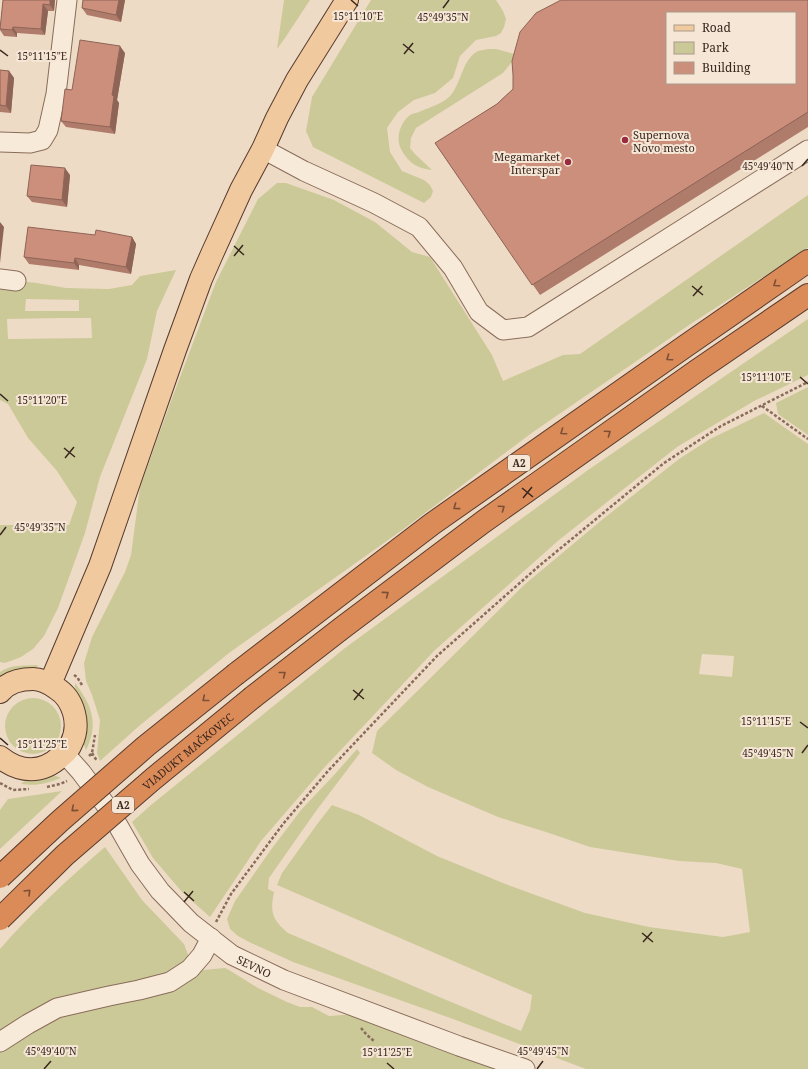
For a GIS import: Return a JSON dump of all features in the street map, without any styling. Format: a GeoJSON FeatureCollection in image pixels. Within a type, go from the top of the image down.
{"type":"FeatureCollection","features":[{"type":"Feature","properties":{"kind":"highway","name":"A2"},"geometry":{"type":"LineString","coordinates":[[0,877],[60,821],[135,756],[236,674],[432,524],[808,261]]}},
{"type":"Feature","properties":{"kind":"highway","name":"VIADUKT MAČKOVEC"},"geometry":{"type":"LineString","coordinates":[[0,919],[65,855],[153,779],[342,628],[483,522],[692,374],[808,295]]}},
{"type":"Feature","properties":{"kind":"main road"},"geometry":{"type":"LineString","coordinates":[[50,684],[100,566],[172,357],[201,278],[241,190],[263,149],[277,118],[297,80],[347,0]]}},
{"type":"Feature","properties":{"kind":"main road"},"geometry":{"type":"LineString","coordinates":[[0,692],[13,682],[26,679],[38,679],[62,691],[71,703],[76,716],[76,731],[71,744],[54,763],[44,767],[33,769],[22,768],[6,772]]}},
{"type":"Feature","properties":{"kind":"street"},"geometry":{"type":"LineString","coordinates":[[0,142],[30,143],[42,140],[48,130],[56,94],[67,0]]}},
{"type":"Feature","properties":{"kind":"street"},"geometry":{"type":"LineString","coordinates":[[263,149],[304,171],[374,203],[419,227],[453,268],[479,312],[503,330],[528,328],[808,150]]}},
{"type":"Feature","properties":{"kind":"street","name":"SEVNO"},"geometry":{"type":"LineString","coordinates":[[64,753],[81,772],[108,808],[140,864],[160,891],[191,923],[232,955],[284,980],[459,1046],[525,1069]]}},
{"type":"Feature","properties":{"kind":"street"},"geometry":{"type":"LineString","coordinates":[[0,1042],[57,1008],[170,982],[190,969],[202,955],[211,938]]}},
{"type":"Feature","properties":{"kind":"path"},"geometry":{"type":"LineString","coordinates":[[211,938],[218,918],[230,894],[283,824],[328,771],[437,656],[539,566],[664,463],[721,426],[808,382]]}},
{"type":"Feature","properties":{"kind":"path"},"geometry":{"type":"LineString","coordinates":[[762,406],[808,439]]}},
{"type":"Feature","properties":{"kind":"path"},"geometry":{"type":"LineString","coordinates":[[0,783],[6,772]]}},
{"type":"Feature","properties":{"kind":"green space"},"geometry":{"type":"Polygon","coordinates":[[[284,0],[310,0],[277,49],[284,0]]]}},
{"type":"Feature","properties":{"kind":"green space"},"geometry":{"type":"Polygon","coordinates":[[[371,0],[496,0],[506,19],[501,33],[496,36],[476,40],[460,56],[453,78],[435,93],[414,100],[398,112],[387,128],[390,152],[402,171],[424,180],[430,185],[433,191],[431,197],[424,203],[313,147],[306,131],[312,97],[371,0]]]}},
{"type":"Feature","properties":{"kind":"green space"},"geometry":{"type":"Polygon","coordinates":[[[496,49],[518,55],[517,59],[511,63],[503,73],[416,128],[411,138],[410,148],[432,170],[414,165],[400,147],[399,132],[403,123],[410,115],[448,98],[454,90],[469,59],[473,54],[478,51],[496,49]]]}},
{"type":"Feature","properties":{"kind":"green space"},"geometry":{"type":"Polygon","coordinates":[[[277,183],[286,183],[334,200],[375,222],[412,252],[430,257],[492,355],[503,381],[563,355],[580,354],[808,195],[808,248],[689,325],[533,432],[405,528],[229,653],[139,726],[100,761],[97,753],[100,720],[86,681],[84,663],[92,637],[125,572],[131,555],[140,487],[216,282],[258,199],[277,183]]]}},
{"type":"Feature","properties":{"kind":"green space"},"geometry":{"type":"Polygon","coordinates":[[[176,270],[157,311],[147,359],[100,477],[85,533],[58,608],[44,636],[33,649],[21,657],[5,663],[0,662],[0,525],[69,525],[77,502],[57,471],[28,438],[8,404],[0,400],[0,279],[66,288],[109,289],[132,285],[140,276],[176,270]],[[26,299],[25,311],[79,311],[79,300],[26,299]],[[91,318],[7,319],[8,339],[92,338],[91,318]]]}},
{"type":"Feature","properties":{"kind":"green space"},"geometry":{"type":"Polygon","coordinates":[[[808,319],[808,375],[754,401],[677,447],[559,540],[434,651],[323,769],[261,841],[210,917],[182,892],[153,858],[132,822],[345,648],[588,470],[808,319]]]}},
{"type":"Feature","properties":{"kind":"green space"},"geometry":{"type":"Polygon","coordinates":[[[808,387],[808,435],[778,414],[776,403],[808,387]]]}},
{"type":"Feature","properties":{"kind":"green space"},"geometry":{"type":"Polygon","coordinates":[[[764,413],[808,444],[808,1069],[586,1069],[453,1019],[293,962],[251,943],[238,936],[230,929],[227,919],[235,901],[270,851],[301,810],[357,749],[360,753],[316,811],[269,878],[268,889],[274,892],[272,911],[278,924],[288,933],[521,1031],[530,1010],[532,995],[277,885],[282,873],[332,805],[359,815],[437,856],[508,885],[585,913],[649,927],[723,937],[750,932],[742,869],[716,863],[679,861],[590,847],[498,817],[428,787],[396,770],[372,753],[377,731],[524,585],[603,519],[679,459],[710,439],[764,413]],[[702,654],[699,674],[732,677],[734,656],[702,654]]]}},
{"type":"Feature","properties":{"kind":"green space"},"geometry":{"type":"Polygon","coordinates":[[[38,665],[34,673],[0,679],[0,672],[4,669],[18,666],[38,665]]]}},
{"type":"Feature","properties":{"kind":"green space"},"geometry":{"type":"Polygon","coordinates":[[[75,683],[86,699],[92,715],[92,732],[86,750],[77,718],[75,683]]]}},
{"type":"Feature","properties":{"kind":"green space"},"geometry":{"type":"Polygon","coordinates":[[[33,698],[44,700],[53,706],[59,715],[61,726],[59,737],[53,746],[44,752],[33,754],[22,752],[13,746],[7,737],[5,726],[7,715],[13,706],[22,700],[33,698]]]}},
{"type":"Feature","properties":{"kind":"green space"},"geometry":{"type":"Polygon","coordinates":[[[48,773],[61,778],[41,784],[21,784],[27,779],[48,773]]]}},
{"type":"Feature","properties":{"kind":"green space"},"geometry":{"type":"Polygon","coordinates":[[[62,791],[0,849],[0,810],[8,799],[62,791]]]}},
{"type":"Feature","properties":{"kind":"green space"},"geometry":{"type":"Polygon","coordinates":[[[105,847],[142,900],[184,944],[190,960],[173,973],[0,1034],[0,949],[51,896],[105,847]]]}},
{"type":"Feature","properties":{"kind":"green space"},"geometry":{"type":"Polygon","coordinates":[[[225,968],[258,988],[300,1007],[312,1007],[329,1016],[357,1014],[510,1069],[0,1069],[0,1052],[22,1036],[60,1015],[185,983],[203,970],[225,968]]]}},
{"type":"Feature","properties":{"kind":"building"},"geometry":{"type":"Polygon","coordinates":[[[3,0],[50,0],[50,5],[43,4],[41,29],[13,27],[12,30],[0,29],[3,0]]]}},
{"type":"Feature","properties":{"kind":"building"},"geometry":{"type":"Polygon","coordinates":[[[83,0],[119,0],[116,15],[82,8],[83,0]]]}},
{"type":"Feature","properties":{"kind":"building","name":"Supernova Novo mesto"},"geometry":{"type":"Polygon","coordinates":[[[561,0],[808,0],[808,112],[532,285],[435,143],[497,104],[513,89],[512,61],[520,32],[536,13],[561,0]]]}},
{"type":"Feature","properties":{"kind":"building"},"geometry":{"type":"Polygon","coordinates":[[[80,40],[120,46],[112,95],[114,96],[110,127],[61,121],[65,89],[72,90],[80,40]]]}},
{"type":"Feature","properties":{"kind":"building"},"geometry":{"type":"Polygon","coordinates":[[[0,70],[9,71],[6,106],[0,105],[0,70]]]}},
{"type":"Feature","properties":{"kind":"building"},"geometry":{"type":"Polygon","coordinates":[[[31,165],[65,168],[62,200],[27,196],[31,165]]]}},
{"type":"Feature","properties":{"kind":"building"},"geometry":{"type":"Polygon","coordinates":[[[28,227],[95,235],[96,230],[132,237],[126,267],[75,258],[74,263],[24,257],[28,227]]]}},
{"type":"Feature","properties":{"kind":"place","name":"Supernova Novo mesto"},"geometry":{"type":"Point","coordinates":[625,140]}},
{"type":"Feature","properties":{"kind":"place","name":"Megamarket Interspar"},"geometry":{"type":"Point","coordinates":[568,162]}}]}
